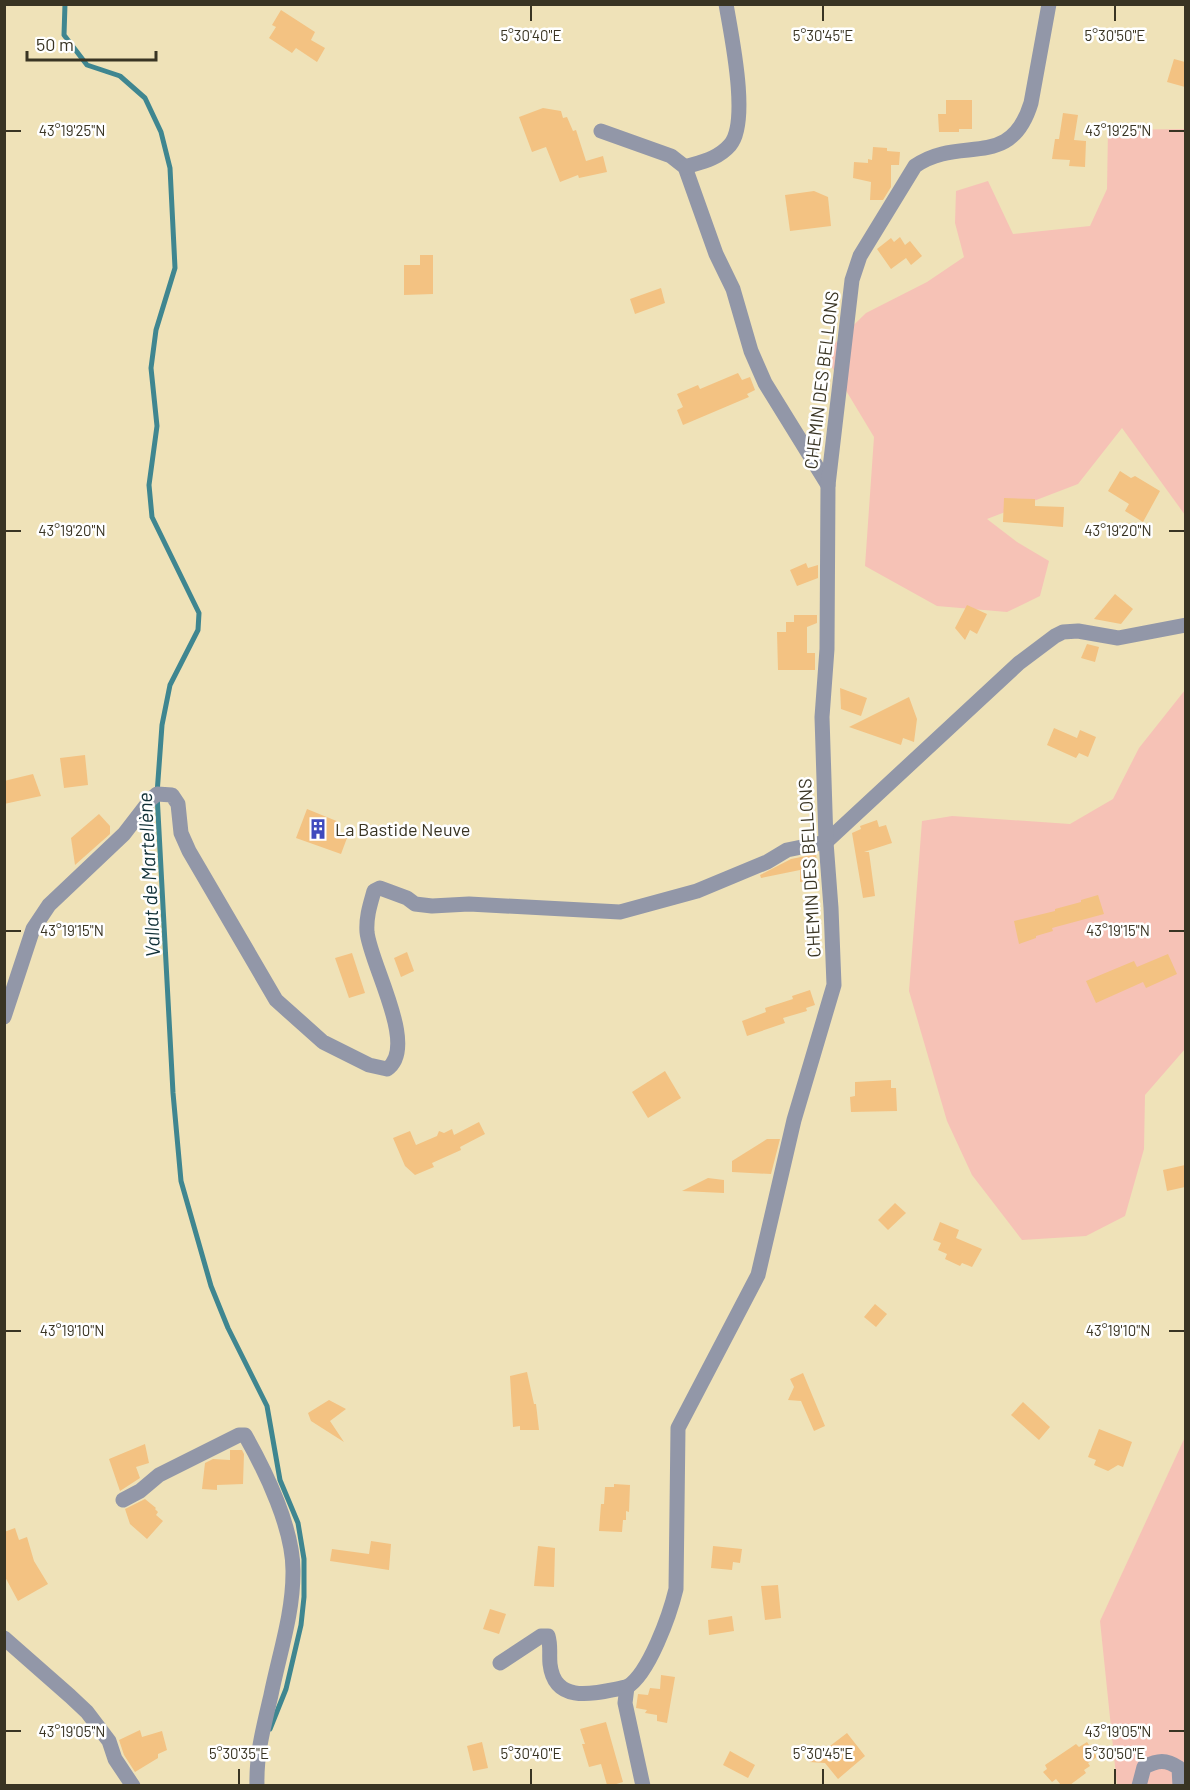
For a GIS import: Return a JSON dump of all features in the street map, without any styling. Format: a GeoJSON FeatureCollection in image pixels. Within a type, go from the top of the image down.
{"type":"FeatureCollection","features":[{"type":"Feature","properties":{"kind":"street"},"geometry":{"type":"LineString","coordinates":[[685,167],[712,159],[731,144],[739,121],[740,102],[726,4]]}},
{"type":"Feature","properties":{"kind":"street","name":"CHEMIN DES BELLONS"},"geometry":{"type":"LineString","coordinates":[[627,1687],[643,1673],[671,1612],[676,1589],[678,1428],[758,1275],[794,1120],[834,985],[831,908],[825,842],[822,717],[827,649],[828,485],[852,280],[860,256],[915,166],[927,158],[959,150],[995,147],[1011,139],[1026,118],[1031,103],[1048,4]]}},
{"type":"Feature","properties":{"kind":"street"},"geometry":{"type":"LineString","coordinates":[[601,131],[671,156],[685,167],[716,254],[733,289],[752,351],[765,383],[828,485]]}},
{"type":"Feature","properties":{"kind":"street"},"geometry":{"type":"LineString","coordinates":[[4,1017],[39,916],[124,834],[151,799],[157,794],[172,795],[178,804],[182,833],[189,851],[276,1000],[323,1042],[369,1065],[387,1069],[398,1056],[398,1041],[394,1016],[367,932],[368,911],[374,891],[380,888],[415,904],[432,906],[469,904],[620,912],[697,891],[767,862],[787,850],[825,842],[1019,663],[1054,636],[1063,632],[1078,631],[1118,638],[1185,625]]}},
{"type":"Feature","properties":{"kind":"street"},"geometry":{"type":"LineString","coordinates":[[123,1500],[140,1491],[159,1475],[239,1435],[245,1435],[255,1453],[288,1530],[294,1571],[290,1609],[257,1758],[257,1785]]}},
{"type":"Feature","properties":{"kind":"street"},"geometry":{"type":"LineString","coordinates":[[500,1663],[541,1636],[548,1636],[551,1646],[550,1665],[555,1682],[566,1691],[579,1695],[627,1687],[625,1703],[643,1785]]}},
{"type":"Feature","properties":{"kind":"street"},"geometry":{"type":"LineString","coordinates":[[4,1638],[87,1712],[109,1741],[116,1759],[133,1785]]}},
{"type":"Feature","properties":{"kind":"street"},"geometry":{"type":"LineString","coordinates":[[1139,1785],[1144,1767],[1155,1761],[1168,1761],[1179,1768],[1180,1785]]}},
{"type":"Feature","properties":{"kind":"shaded area"},"geometry":{"type":"Polygon","coordinates":[[[1185,129],[1185,515],[1122,428],[1078,484],[987,519],[1017,542],[1049,561],[1040,596],[1007,612],[937,606],[865,566],[874,437],[824,354],[866,313],[927,282],[964,257],[955,223],[956,191],[988,181],[1013,234],[1090,226],[1107,189],[1108,130],[1185,129]]]}},
{"type":"Feature","properties":{"kind":"shaded area"},"geometry":{"type":"Polygon","coordinates":[[[1185,690],[1185,1049],[1145,1095],[1144,1149],[1125,1216],[1086,1236],[1022,1240],[972,1175],[947,1121],[909,991],[922,821],[952,816],[1070,824],[1113,799],[1139,748],[1185,690]]]}},
{"type":"Feature","properties":{"kind":"shaded area"},"geometry":{"type":"Polygon","coordinates":[[[1185,1437],[1185,1785],[1117,1785],[1100,1621],[1185,1437]]]}},
{"type":"Feature","properties":{"kind":"building"},"geometry":{"type":"Polygon","coordinates":[[[281,10],[315,32],[311,40],[325,48],[317,62],[296,48],[292,53],[269,38],[276,27],[272,25],[281,10]]]}},
{"type":"Feature","properties":{"kind":"building"},"geometry":{"type":"Polygon","coordinates":[[[1174,59],[1185,62],[1185,87],[1167,82],[1174,59]]]}},
{"type":"Feature","properties":{"kind":"building"},"geometry":{"type":"Polygon","coordinates":[[[946,100],[972,100],[972,129],[959,129],[959,132],[939,132],[938,114],[946,114],[946,100]]]}},
{"type":"Feature","properties":{"kind":"building"},"geometry":{"type":"Polygon","coordinates":[[[543,108],[561,111],[563,118],[567,117],[573,131],[576,130],[586,161],[603,156],[607,172],[579,178],[578,175],[560,182],[546,147],[532,152],[519,117],[543,108]]]}},
{"type":"Feature","properties":{"kind":"building"},"geometry":{"type":"Polygon","coordinates":[[[1063,113],[1078,115],[1074,140],[1086,141],[1085,167],[1069,166],[1070,160],[1052,159],[1055,139],[1059,139],[1063,113]]]}},
{"type":"Feature","properties":{"kind":"building"},"geometry":{"type":"Polygon","coordinates":[[[873,147],[900,152],[899,165],[891,165],[891,187],[883,200],[870,200],[871,182],[853,178],[854,162],[868,163],[868,159],[872,160],[873,147]]]}},
{"type":"Feature","properties":{"kind":"building"},"geometry":{"type":"Polygon","coordinates":[[[814,191],[828,197],[831,226],[790,231],[785,195],[814,191]]]}},
{"type":"Feature","properties":{"kind":"building"},"geometry":{"type":"Polygon","coordinates":[[[900,237],[905,245],[910,241],[922,256],[911,265],[906,258],[891,269],[877,249],[891,238],[894,242],[900,237]]]}},
{"type":"Feature","properties":{"kind":"building"},"geometry":{"type":"Polygon","coordinates":[[[420,255],[433,255],[433,294],[404,295],[404,265],[420,265],[420,255]]]}},
{"type":"Feature","properties":{"kind":"building"},"geometry":{"type":"Polygon","coordinates":[[[661,288],[665,303],[635,314],[630,299],[661,288]]]}},
{"type":"Feature","properties":{"kind":"building"},"geometry":{"type":"Polygon","coordinates":[[[738,373],[742,380],[750,377],[755,390],[747,394],[749,397],[683,425],[677,410],[683,407],[677,394],[698,385],[700,389],[738,373]]]}},
{"type":"Feature","properties":{"kind":"building"},"geometry":{"type":"Polygon","coordinates":[[[1120,471],[1131,478],[1135,476],[1160,491],[1143,522],[1125,511],[1129,504],[1108,491],[1120,471]]]}},
{"type":"Feature","properties":{"kind":"building"},"geometry":{"type":"Polygon","coordinates":[[[1004,498],[1035,499],[1035,506],[1064,507],[1063,527],[1003,522],[1004,498]]]}},
{"type":"Feature","properties":{"kind":"building"},"geometry":{"type":"Polygon","coordinates":[[[806,563],[808,568],[818,565],[818,578],[797,586],[790,570],[806,563]]]}},
{"type":"Feature","properties":{"kind":"building"},"geometry":{"type":"Polygon","coordinates":[[[1115,594],[1133,609],[1121,624],[1094,619],[1115,594]]]}},
{"type":"Feature","properties":{"kind":"building"},"geometry":{"type":"Polygon","coordinates":[[[967,605],[987,614],[977,634],[970,630],[965,640],[955,628],[967,605]]]}},
{"type":"Feature","properties":{"kind":"building"},"geometry":{"type":"Polygon","coordinates":[[[794,615],[817,615],[817,623],[807,627],[807,653],[815,653],[815,670],[778,670],[777,632],[786,632],[786,622],[794,622],[794,615]]]}},
{"type":"Feature","properties":{"kind":"building"},"geometry":{"type":"Polygon","coordinates":[[[1087,644],[1099,647],[1095,662],[1081,658],[1087,644]]]}},
{"type":"Feature","properties":{"kind":"building"},"geometry":{"type":"Polygon","coordinates":[[[840,688],[867,698],[861,716],[841,709],[840,688]]]}},
{"type":"Feature","properties":{"kind":"building"},"geometry":{"type":"Polygon","coordinates":[[[909,697],[917,719],[914,742],[903,738],[901,745],[849,727],[909,697]]]}},
{"type":"Feature","properties":{"kind":"building"},"geometry":{"type":"Polygon","coordinates":[[[1054,728],[1077,738],[1080,730],[1096,737],[1088,757],[1079,753],[1076,758],[1047,745],[1054,728]]]}},
{"type":"Feature","properties":{"kind":"building"},"geometry":{"type":"Polygon","coordinates":[[[85,755],[88,785],[64,788],[60,758],[85,755]]]}},
{"type":"Feature","properties":{"kind":"building"},"geometry":{"type":"Polygon","coordinates":[[[33,774],[41,796],[4,804],[4,781],[33,774]]]}},
{"type":"Feature","properties":{"kind":"building","name":"La Bastide Neuve"},"geometry":{"type":"Polygon","coordinates":[[[307,809],[339,822],[335,834],[347,838],[341,854],[296,838],[307,809]]]}},
{"type":"Feature","properties":{"kind":"building"},"geometry":{"type":"Polygon","coordinates":[[[99,814],[110,826],[110,834],[75,865],[71,838],[99,814]]]}},
{"type":"Feature","properties":{"kind":"building"},"geometry":{"type":"Polygon","coordinates":[[[877,820],[879,827],[886,825],[892,843],[864,852],[869,852],[875,896],[863,898],[852,833],[861,829],[860,826],[877,820]]]}},
{"type":"Feature","properties":{"kind":"building"},"geometry":{"type":"Polygon","coordinates":[[[816,854],[819,881],[800,882],[800,870],[761,878],[760,875],[791,859],[816,854]]]}},
{"type":"Feature","properties":{"kind":"building"},"geometry":{"type":"Polygon","coordinates":[[[1098,895],[1104,914],[1052,928],[1053,931],[1019,944],[1014,921],[1055,911],[1055,909],[1098,895]]]}},
{"type":"Feature","properties":{"kind":"building"},"geometry":{"type":"Polygon","coordinates":[[[407,952],[414,971],[401,977],[394,958],[407,952]]]}},
{"type":"Feature","properties":{"kind":"building"},"geometry":{"type":"Polygon","coordinates":[[[352,953],[365,993],[349,998],[335,958],[352,953]]]}},
{"type":"Feature","properties":{"kind":"building"},"geometry":{"type":"Polygon","coordinates":[[[1168,954],[1177,974],[1146,988],[1143,982],[1096,1003],[1086,981],[1134,961],[1137,967],[1168,954]]]}},
{"type":"Feature","properties":{"kind":"building"},"geometry":{"type":"Polygon","coordinates":[[[810,990],[815,1005],[806,1008],[807,1011],[783,1018],[785,1023],[747,1036],[742,1021],[766,1012],[765,1008],[793,999],[792,996],[810,990]]]}},
{"type":"Feature","properties":{"kind":"building"},"geometry":{"type":"Polygon","coordinates":[[[665,1071],[681,1098],[648,1118],[632,1092],[665,1071]]]}},
{"type":"Feature","properties":{"kind":"building"},"geometry":{"type":"Polygon","coordinates":[[[891,1080],[891,1088],[896,1088],[897,1111],[851,1112],[850,1097],[855,1096],[855,1082],[891,1080]]]}},
{"type":"Feature","properties":{"kind":"building"},"geometry":{"type":"Polygon","coordinates":[[[479,1122],[485,1134],[460,1147],[461,1150],[432,1163],[434,1167],[415,1175],[405,1166],[393,1138],[410,1131],[416,1145],[437,1136],[439,1131],[444,1133],[452,1129],[454,1135],[479,1122]]]}},
{"type":"Feature","properties":{"kind":"building"},"geometry":{"type":"Polygon","coordinates":[[[767,1139],[780,1139],[771,1174],[732,1172],[732,1161],[767,1139]]]}},
{"type":"Feature","properties":{"kind":"building"},"geometry":{"type":"Polygon","coordinates":[[[1185,1165],[1185,1187],[1167,1191],[1163,1170],[1185,1165]]]}},
{"type":"Feature","properties":{"kind":"building"},"geometry":{"type":"Polygon","coordinates":[[[708,1178],[724,1180],[724,1193],[682,1191],[708,1178]]]}},
{"type":"Feature","properties":{"kind":"building"},"geometry":{"type":"Polygon","coordinates":[[[895,1203],[906,1213],[888,1230],[878,1220],[895,1203]]]}},
{"type":"Feature","properties":{"kind":"building"},"geometry":{"type":"Polygon","coordinates":[[[940,1222],[959,1230],[956,1238],[982,1249],[972,1267],[962,1263],[960,1266],[945,1259],[947,1254],[938,1250],[941,1243],[933,1240],[940,1222]]]}},
{"type":"Feature","properties":{"kind":"building"},"geometry":{"type":"Polygon","coordinates":[[[875,1304],[887,1314],[876,1327],[864,1317],[875,1304]]]}},
{"type":"Feature","properties":{"kind":"building"},"geometry":{"type":"Polygon","coordinates":[[[527,1372],[534,1404],[536,1404],[539,1430],[520,1430],[520,1426],[513,1427],[510,1376],[527,1372]]]}},
{"type":"Feature","properties":{"kind":"building"},"geometry":{"type":"Polygon","coordinates":[[[803,1373],[825,1426],[814,1431],[801,1401],[788,1400],[794,1387],[790,1379],[803,1373]]]}},
{"type":"Feature","properties":{"kind":"building"},"geometry":{"type":"Polygon","coordinates":[[[329,1400],[346,1409],[330,1421],[344,1442],[311,1421],[308,1413],[329,1400]]]}},
{"type":"Feature","properties":{"kind":"building"},"geometry":{"type":"Polygon","coordinates":[[[1023,1402],[1050,1427],[1039,1440],[1011,1415],[1023,1402]]]}},
{"type":"Feature","properties":{"kind":"building"},"geometry":{"type":"Polygon","coordinates":[[[1099,1429],[1132,1442],[1123,1467],[1118,1465],[1108,1471],[1094,1465],[1096,1460],[1088,1457],[1099,1429]]]}},
{"type":"Feature","properties":{"kind":"building"},"geometry":{"type":"Polygon","coordinates":[[[145,1444],[149,1463],[136,1467],[140,1478],[120,1491],[109,1459],[145,1444]]]}},
{"type":"Feature","properties":{"kind":"building"},"geometry":{"type":"Polygon","coordinates":[[[230,1450],[242,1450],[244,1454],[243,1484],[217,1485],[217,1490],[202,1489],[205,1463],[213,1459],[230,1460],[230,1450]]]}},
{"type":"Feature","properties":{"kind":"building"},"geometry":{"type":"Polygon","coordinates":[[[614,1484],[630,1485],[629,1512],[626,1511],[622,1532],[599,1531],[605,1487],[614,1487],[614,1484]]]}},
{"type":"Feature","properties":{"kind":"building"},"geometry":{"type":"Polygon","coordinates":[[[145,1499],[156,1508],[158,1512],[156,1515],[163,1521],[147,1539],[130,1524],[125,1509],[145,1499]]]}},
{"type":"Feature","properties":{"kind":"building"},"geometry":{"type":"Polygon","coordinates":[[[15,1528],[19,1540],[27,1537],[34,1561],[48,1584],[18,1601],[4,1575],[4,1532],[15,1528]]]}},
{"type":"Feature","properties":{"kind":"building"},"geometry":{"type":"Polygon","coordinates":[[[371,1541],[391,1544],[389,1570],[330,1561],[332,1549],[369,1554],[371,1541]]]}},
{"type":"Feature","properties":{"kind":"building"},"geometry":{"type":"Polygon","coordinates":[[[538,1546],[555,1548],[554,1587],[534,1586],[538,1546]]]}},
{"type":"Feature","properties":{"kind":"building"},"geometry":{"type":"Polygon","coordinates":[[[713,1546],[742,1549],[740,1563],[733,1562],[732,1570],[711,1568],[713,1546]]]}},
{"type":"Feature","properties":{"kind":"building"},"geometry":{"type":"Polygon","coordinates":[[[778,1585],[781,1618],[765,1620],[761,1586],[778,1585]]]}},
{"type":"Feature","properties":{"kind":"building"},"geometry":{"type":"Polygon","coordinates":[[[490,1609],[506,1614],[499,1634],[483,1629],[490,1609]]]}},
{"type":"Feature","properties":{"kind":"building"},"geometry":{"type":"Polygon","coordinates":[[[732,1616],[734,1631],[709,1635],[708,1620],[732,1616]]]}},
{"type":"Feature","properties":{"kind":"building"},"geometry":{"type":"Polygon","coordinates":[[[661,1675],[675,1677],[667,1723],[657,1721],[657,1715],[645,1713],[647,1710],[636,1708],[638,1694],[648,1695],[650,1688],[660,1689],[661,1675]]]}},
{"type":"Feature","properties":{"kind":"building"},"geometry":{"type":"Polygon","coordinates":[[[606,1722],[623,1782],[613,1785],[607,1785],[601,1764],[589,1767],[580,1729],[606,1722]]]}},
{"type":"Feature","properties":{"kind":"building"},"geometry":{"type":"Polygon","coordinates":[[[140,1730],[142,1737],[162,1731],[167,1750],[158,1754],[158,1758],[135,1772],[124,1755],[119,1740],[140,1730]]]}},
{"type":"Feature","properties":{"kind":"building"},"geometry":{"type":"Polygon","coordinates":[[[847,1733],[865,1756],[838,1779],[825,1763],[809,1762],[847,1733]]]}},
{"type":"Feature","properties":{"kind":"building"},"geometry":{"type":"Polygon","coordinates":[[[482,1742],[488,1768],[473,1771],[467,1746],[482,1742]]]}},
{"type":"Feature","properties":{"kind":"building"},"geometry":{"type":"Polygon","coordinates":[[[1087,1742],[1097,1757],[1088,1763],[1090,1766],[1084,1770],[1086,1773],[1070,1785],[1061,1785],[1056,1779],[1052,1782],[1043,1772],[1047,1769],[1045,1765],[1076,1744],[1079,1747],[1087,1742]]]}},
{"type":"Feature","properties":{"kind":"building"},"geometry":{"type":"Polygon","coordinates":[[[730,1751],[755,1765],[748,1778],[723,1765],[730,1751]]]}},
{"type":"Feature","properties":{"kind":"waterway","name":"Vallat de Martellène"},"geometry":{"type":"LineString","coordinates":[[65,4],[64,35],[87,65],[120,76],[145,98],[161,132],[170,168],[175,268],[156,330],[151,368],[157,426],[149,485],[152,517],[199,613],[198,630],[170,685],[162,725],[157,794],[173,1093],[181,1181],[211,1286],[228,1328],[267,1406],[280,1480],[298,1523],[304,1559],[301,1625],[286,1689],[270,1729]]}},
{"type":"Feature","properties":{"kind":"place","name":"La Bastide Neuve"},"geometry":{"type":"Point","coordinates":[318,829]}}]}
